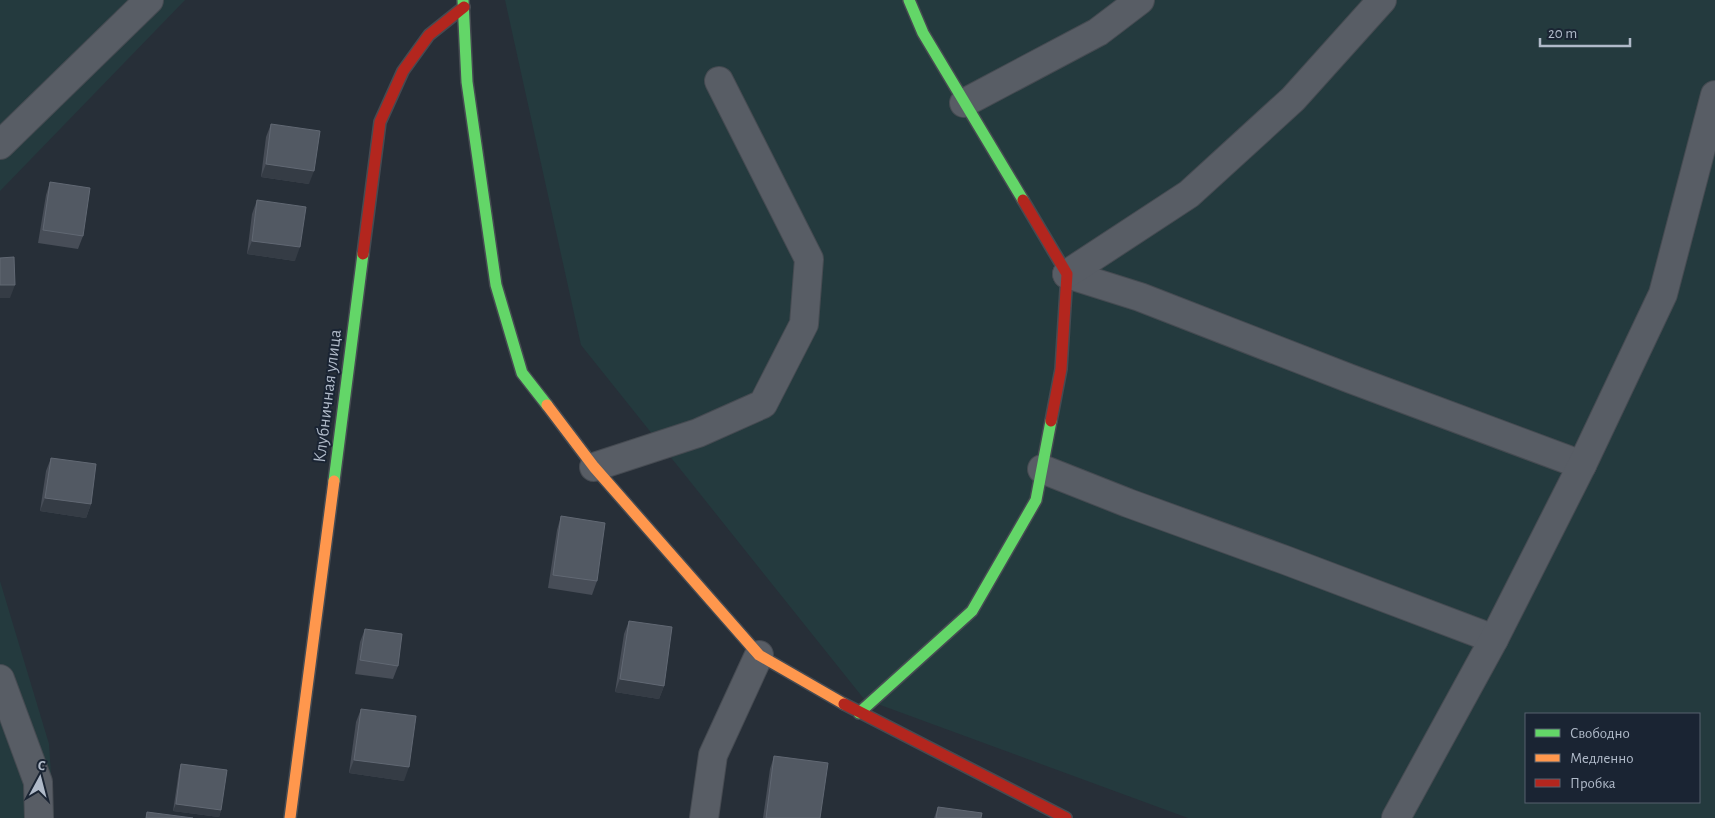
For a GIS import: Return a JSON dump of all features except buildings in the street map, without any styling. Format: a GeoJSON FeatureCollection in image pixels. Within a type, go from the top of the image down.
{"type":"FeatureCollection","features":[{"type":"Feature","properties":{"kind":"street"},"geometry":{"type":"LineString","coordinates":[[0,145],[149,0]]}},
{"type":"Feature","properties":{"kind":"street"},"geometry":{"type":"LineString","coordinates":[[859,713],[972,611],[1036,500],[1061,369],[1067,274],[923,34],[909,0]]}},
{"type":"Feature","properties":{"kind":"street"},"geometry":{"type":"LineString","coordinates":[[964,103],[1098,32],[1140,0]]}},
{"type":"Feature","properties":{"kind":"street"},"geometry":{"type":"LineString","coordinates":[[1067,274],[1189,194],[1293,99],[1382,0]]}},
{"type":"Feature","properties":{"kind":"street"},"geometry":{"type":"LineString","coordinates":[[464,3],[467,82],[496,285],[522,373],[594,467],[759,655],[859,713],[1066,818]]}},
{"type":"Feature","properties":{"kind":"street","name":"Клубничная улица"},"geometry":{"type":"LineString","coordinates":[[290,818],[380,122],[403,72],[429,34],[464,3]]}},
{"type":"Feature","properties":{"kind":"street"},"geometry":{"type":"LineString","coordinates":[[594,467],[698,433],[763,404],[804,324],[809,259],[719,81]]}},
{"type":"Feature","properties":{"kind":"street"},"geometry":{"type":"LineString","coordinates":[[1396,818],[1494,639],[1582,465],[1663,294],[1715,95]]}},
{"type":"Feature","properties":{"kind":"street"},"geometry":{"type":"LineString","coordinates":[[1067,274],[1140,296],[1351,379],[1582,465]]}},
{"type":"Feature","properties":{"kind":"street"},"geometry":{"type":"LineString","coordinates":[[1042,469],[1128,503],[1294,563],[1494,639]]}},
{"type":"Feature","properties":{"kind":"street"},"geometry":{"type":"LineString","coordinates":[[704,818],[713,755],[759,655]]}},
{"type":"Feature","properties":{"kind":"street"},"geometry":{"type":"LineString","coordinates":[[0,679],[38,782],[39,818]]}},
{"type":"Feature","properties":{"kind":"green space"},"geometry":{"type":"Polygon","coordinates":[[[0,0],[185,0],[0,191],[0,0]]]}},
{"type":"Feature","properties":{"kind":"green space"},"geometry":{"type":"Polygon","coordinates":[[[505,0],[1715,0],[1715,818],[1188,818],[864,699],[581,345],[505,0]]]}},
{"type":"Feature","properties":{"kind":"green space"},"geometry":{"type":"Polygon","coordinates":[[[0,581],[49,744],[54,818],[0,818],[0,581]]]}},
{"type":"Feature","properties":{"kind":"traffic: fast"},"geometry":{"type":"LineString","coordinates":[[463,0],[467,82],[496,285],[522,373],[547,405]]}},
{"type":"Feature","properties":{"kind":"traffic: fast"},"geometry":{"type":"LineString","coordinates":[[909,0],[923,33],[1023,200]]}},
{"type":"Feature","properties":{"kind":"traffic: fast"},"geometry":{"type":"LineString","coordinates":[[334,481],[363,254]]}},
{"type":"Feature","properties":{"kind":"traffic: fast"},"geometry":{"type":"LineString","coordinates":[[859,713],[972,611],[1036,500],[1051,421]]}},
{"type":"Feature","properties":{"kind":"traffic: slow"},"geometry":{"type":"LineString","coordinates":[[547,405],[594,467],[759,655],[844,704]]}},
{"type":"Feature","properties":{"kind":"traffic: slow"},"geometry":{"type":"LineString","coordinates":[[290,818],[334,481]]}},
{"type":"Feature","properties":{"kind":"traffic: jam"},"geometry":{"type":"LineString","coordinates":[[363,254],[380,122],[403,71],[429,35],[464,7]]}},
{"type":"Feature","properties":{"kind":"traffic: jam"},"geometry":{"type":"LineString","coordinates":[[1023,200],[1067,274],[1061,369],[1051,421]]}},
{"type":"Feature","properties":{"kind":"traffic: jam"},"geometry":{"type":"LineString","coordinates":[[844,704],[1066,818]]}}]}
